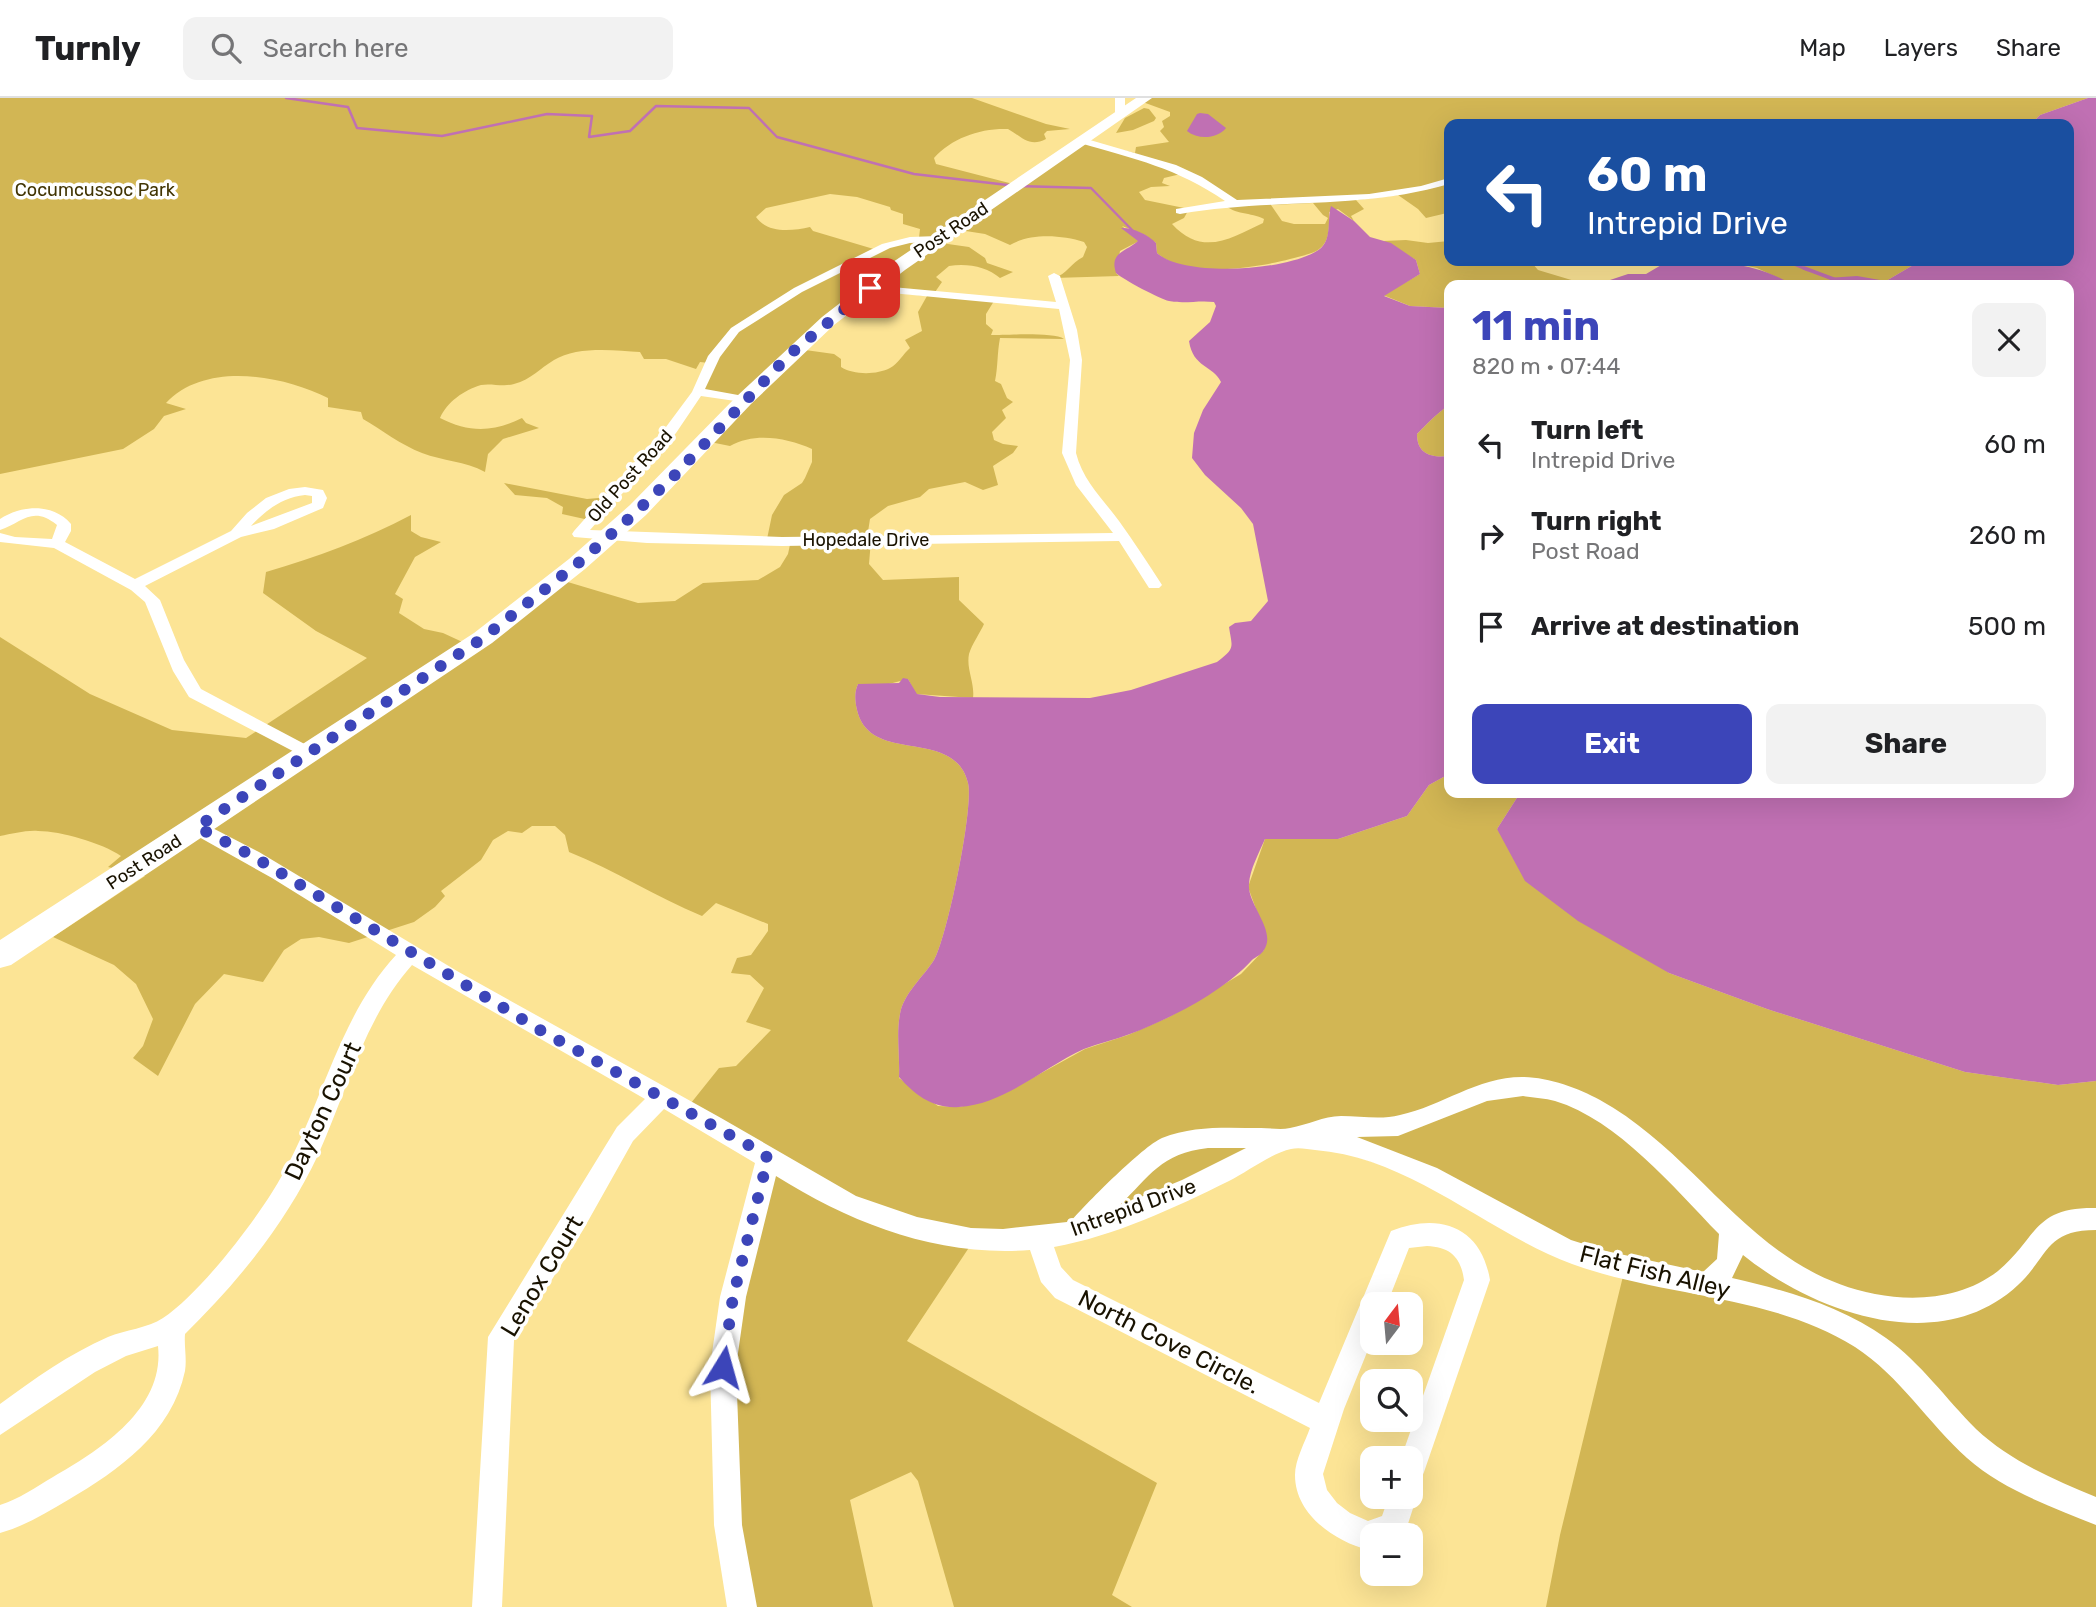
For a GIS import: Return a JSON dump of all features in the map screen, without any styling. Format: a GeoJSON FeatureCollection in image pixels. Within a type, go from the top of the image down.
{"type":"FeatureCollection","features":[{"type":"Feature","properties":{"kind":"main road","name":"Post Road"},"geometry":{"type":"LineString","coordinates":[[0,956],[483,638],[609,537],[673,477],[744,400],[799,347],[870,288],[1146,98]]}},
{"type":"Feature","properties":{"kind":"street"},"geometry":{"type":"LineString","coordinates":[[1120,98],[1121,115]]}},
{"type":"Feature","properties":{"kind":"street"},"geometry":{"type":"LineString","coordinates":[[1083,141],[1173,167],[1199,179],[1235,203]]}},
{"type":"Feature","properties":{"kind":"street"},"geometry":{"type":"LineString","coordinates":[[1180,211],[1235,203],[1293,202],[1398,194],[1444,182]]}},
{"type":"Feature","properties":{"kind":"street","name":"Old Post Road"},"geometry":{"type":"LineString","coordinates":[[609,537],[579,534],[657,447],[698,392],[722,343],[755,315],[813,281],[886,246],[910,240],[938,239]]}},
{"type":"Feature","properties":{"kind":"street"},"geometry":{"type":"LineString","coordinates":[[1054,276],[1076,360],[1069,453],[1072,464],[1085,491],[1105,512],[1154,586]]}},
{"type":"Feature","properties":{"kind":"street"},"geometry":{"type":"LineString","coordinates":[[870,288],[1063,306]]}},
{"type":"Feature","properties":{"kind":"street"},"geometry":{"type":"LineString","coordinates":[[698,392],[744,400]]}},
{"type":"Feature","properties":{"kind":"street"},"geometry":{"type":"LineString","coordinates":[[133,586],[236,534],[289,519],[317,505],[320,498],[318,494],[310,491],[284,495],[254,513],[236,534]]}},
{"type":"Feature","properties":{"kind":"street"},"geometry":{"type":"LineString","coordinates":[[0,526],[14,516],[43,511],[55,515],[64,524],[64,531],[57,544]]}},
{"type":"Feature","properties":{"kind":"street"},"geometry":{"type":"LineString","coordinates":[[0,537],[23,543],[57,544],[150,596],[168,634],[184,680],[195,693],[308,753]]}},
{"type":"Feature","properties":{"kind":"street","name":"Hopedale Drive"},"geometry":{"type":"LineString","coordinates":[[609,537],[848,541],[1122,537]]}},
{"type":"Feature","properties":{"kind":"street","name":"Intrepid Drive"},"geometry":{"type":"LineString","coordinates":[[197,827],[251,855],[410,954],[540,1030],[759,1151],[835,1199],[926,1232],[985,1240],[1039,1238],[1080,1229],[1145,1207],[1214,1177],[1287,1140],[1322,1128],[1396,1126],[1488,1091],[1534,1088],[1581,1102],[1623,1126],[1755,1250],[1804,1282],[1884,1307],[1915,1309],[1970,1302],[2008,1278],[2042,1234],[2070,1221],[2096,1219]]}},
{"type":"Feature","properties":{"kind":"street","name":"Dayton Court"},"geometry":{"type":"LineString","coordinates":[[0,1420],[76,1367],[120,1345],[160,1334],[173,1327],[197,1306],[249,1244],[290,1185],[373,1004],[394,972],[410,954]]}},
{"type":"Feature","properties":{"kind":"street","name":"Lenox Court"},"geometry":{"type":"LineString","coordinates":[[486,1607],[501,1337],[574,1222],[625,1134],[662,1097]]}},
{"type":"Feature","properties":{"kind":"street","name":"Flat Fish Alley"},"geometry":{"type":"LineString","coordinates":[[1080,1229],[1147,1160],[1167,1145],[1207,1137],[1327,1140],[1372,1151],[1447,1186],[1569,1251],[1625,1268],[1786,1305],[1838,1323],[1884,1352],[1967,1438],[1993,1460],[2032,1483],[2096,1511]]}},
{"type":"Feature","properties":{"kind":"street"},"geometry":{"type":"LineString","coordinates":[[742,1607],[728,1525],[723,1444],[723,1367],[733,1297],[768,1158]]}},
{"type":"Feature","properties":{"kind":"street"},"geometry":{"type":"LineString","coordinates":[[1705,1285],[1725,1272],[1733,1254],[1731,1229]]}},
{"type":"Feature","properties":{"kind":"street"},"geometry":{"type":"LineString","coordinates":[[1379,1292],[1400,1239],[1416,1234],[1435,1233],[1452,1239],[1467,1251],[1476,1264],[1477,1280],[1419,1446]]}},
{"type":"Feature","properties":{"kind":"street","name":"North Cove Circle."},"geometry":{"type":"LineString","coordinates":[[1039,1238],[1050,1273],[1064,1289],[1326,1421]]}},
{"type":"Feature","properties":{"kind":"street"},"geometry":{"type":"LineString","coordinates":[[0,1520],[32,1506],[83,1477],[109,1461],[133,1440],[150,1418],[172,1370],[173,1355],[169,1339],[173,1327]]}},
{"type":"Feature","properties":{"kind":"street"},"geometry":{"type":"LineString","coordinates":[[1360,1338],[1326,1421],[1309,1476],[1314,1497],[1323,1511],[1343,1526],[1365,1536],[1384,1533],[1394,1525],[1399,1509]]}},
{"type":"Feature","properties":{"kind":"green space","name":"Cocumcussoc Park"},"geometry":{"type":"Polygon","coordinates":[[[0,98],[972,98],[1046,124],[1070,129],[1047,131],[1044,134],[1046,139],[1035,142],[1030,142],[1008,129],[977,132],[949,145],[934,158],[936,164],[1017,185],[1083,141],[1135,153],[1136,147],[1169,142],[1160,131],[1164,127],[1162,121],[1170,116],[1170,112],[1140,101],[1145,98],[2088,98],[2040,115],[2036,119],[1444,119],[1444,214],[1426,218],[1398,195],[1356,200],[1364,209],[1351,216],[1354,221],[1338,209],[1329,212],[1327,237],[1318,250],[1304,256],[1240,268],[1202,269],[1169,261],[1157,253],[1156,243],[1145,235],[1122,226],[1139,241],[1120,251],[1116,273],[1119,276],[1054,278],[1083,257],[1087,247],[1084,242],[1046,236],[1027,238],[1010,245],[985,234],[953,229],[934,242],[969,247],[985,258],[987,263],[1013,272],[1000,278],[977,267],[949,266],[936,277],[942,282],[933,295],[994,301],[986,314],[986,324],[993,330],[991,335],[1041,335],[1064,339],[1000,338],[995,381],[1001,384],[1007,398],[1013,402],[1002,410],[1006,418],[992,432],[994,440],[1018,446],[1013,453],[993,466],[998,485],[983,490],[965,482],[929,489],[920,497],[888,506],[870,519],[867,538],[871,540],[869,564],[883,580],[959,577],[959,600],[984,624],[969,654],[973,698],[916,694],[908,679],[885,685],[858,684],[855,697],[857,710],[865,727],[878,737],[947,755],[960,766],[968,783],[969,797],[963,844],[946,926],[934,960],[905,999],[899,1022],[899,1078],[938,1106],[959,1107],[1007,1092],[1085,1049],[1128,1035],[1169,1017],[1241,974],[1264,950],[1256,909],[1248,887],[1265,839],[1338,839],[1407,816],[1429,785],[1444,777],[1444,798],[1517,798],[1497,829],[1669,973],[1767,1009],[1965,1072],[2058,1085],[2096,1081],[2096,1607],[1546,1607],[1560,1535],[1625,1268],[1447,1186],[1302,1139],[1133,1212],[974,1240],[907,1341],[1157,1483],[1112,1595],[1132,1607],[954,1607],[918,1481],[911,1472],[850,1500],[873,1607],[744,1607],[722,1384],[765,1166],[687,1108],[719,1068],[736,1066],[771,1030],[746,1022],[764,988],[750,975],[731,973],[737,958],[751,955],[768,931],[768,924],[716,903],[702,916],[685,909],[569,852],[565,835],[555,826],[532,826],[522,833],[508,831],[493,840],[481,860],[441,891],[445,896],[414,922],[349,943],[319,937],[301,939],[284,950],[263,982],[224,974],[195,1004],[158,1076],[133,1058],[143,1046],[153,1019],[136,984],[114,965],[53,937],[145,876],[108,867],[121,856],[81,839],[58,833],[33,831],[0,836],[0,637],[90,694],[172,730],[246,738],[367,658],[316,631],[263,593],[266,572],[340,547],[411,515],[411,531],[421,537],[441,542],[415,557],[395,594],[403,599],[399,613],[424,629],[443,633],[469,645],[561,580],[638,603],[675,601],[703,583],[758,580],[780,567],[788,554],[791,540],[767,539],[772,515],[784,495],[802,483],[812,462],[812,449],[771,438],[750,439],[730,446],[705,441],[741,400],[699,391],[709,363],[700,362],[696,369],[666,359],[644,359],[640,352],[596,350],[563,356],[531,377],[514,384],[475,387],[462,393],[447,407],[440,418],[461,426],[491,428],[522,418],[526,423],[539,428],[503,439],[488,454],[485,472],[414,450],[363,419],[361,412],[328,407],[328,398],[309,390],[267,378],[244,376],[201,381],[182,390],[166,403],[186,409],[164,416],[154,429],[123,449],[0,474],[0,98]],[[1185,173],[1164,178],[1162,183],[1170,186],[1151,187],[1139,192],[1145,200],[1189,209],[1184,218],[1172,224],[1184,234],[1195,240],[1218,242],[1263,223],[1264,219],[1228,208],[1224,204],[1232,203],[1185,173]],[[830,194],[766,208],[756,217],[774,229],[810,227],[813,231],[877,250],[919,238],[920,229],[903,224],[903,214],[891,210],[890,207],[857,197],[830,194]],[[1313,203],[1271,205],[1282,221],[1294,224],[1325,224],[1328,218],[1313,203]],[[868,290],[798,349],[834,354],[841,359],[841,367],[852,372],[879,372],[896,364],[910,348],[905,340],[922,331],[918,312],[927,296],[868,290]]]}},
{"type":"Feature","properties":{"kind":"green space"},"geometry":{"type":"Polygon","coordinates":[[[1144,108],[1149,109],[1156,118],[1154,121],[1133,130],[1116,133],[1125,118],[1144,108]]]}},
{"type":"Feature","properties":{"kind":"green space"},"geometry":{"type":"Polygon","coordinates":[[[1383,241],[1444,241],[1444,266],[1535,266],[1538,270],[1571,280],[1444,280],[1444,308],[1410,306],[1383,295],[1420,274],[1416,260],[1383,241]]]}},
{"type":"Feature","properties":{"kind":"green space"},"geometry":{"type":"Polygon","coordinates":[[[1748,266],[1912,266],[1888,280],[1782,280],[1748,266]]]}},
{"type":"Feature","properties":{"kind":"green space"},"geometry":{"type":"Polygon","coordinates":[[[1444,409],[1444,456],[1426,453],[1418,441],[1417,434],[1444,409]]]}},
{"type":"Feature","properties":{"kind":"green space"},"geometry":{"type":"Polygon","coordinates":[[[504,483],[587,499],[610,497],[589,520],[562,514],[563,507],[547,498],[515,495],[504,483]]]}},
{"type":"Feature","properties":{"kind":"shaded area"},"geometry":{"type":"Polygon","coordinates":[[[2088,98],[2096,98],[2096,1081],[2058,1085],[1965,1072],[1767,1009],[1669,973],[1578,921],[1525,881],[1497,829],[1517,798],[2074,798],[2074,280],[1888,280],[1912,266],[2074,266],[2074,119],[2036,119],[2040,115],[2088,98]]]}},
{"type":"Feature","properties":{"kind":"shaded area"},"geometry":{"type":"Polygon","coordinates":[[[1200,113],[1208,114],[1226,128],[1213,136],[1191,134],[1187,131],[1200,113]]]}},
{"type":"Feature","properties":{"kind":"shaded area"},"geometry":{"type":"Polygon","coordinates":[[[1331,206],[1354,221],[1370,237],[1391,243],[1416,260],[1420,274],[1384,296],[1410,306],[1444,308],[1444,409],[1417,434],[1422,450],[1431,455],[1444,456],[1444,777],[1429,785],[1407,816],[1338,839],[1265,839],[1249,884],[1252,900],[1267,934],[1267,943],[1262,953],[1211,994],[1146,1028],[1084,1049],[1024,1084],[992,1099],[959,1107],[933,1103],[911,1090],[899,1077],[899,1022],[905,999],[934,960],[946,926],[967,818],[968,783],[960,766],[947,755],[894,743],[878,737],[865,727],[857,710],[855,694],[858,684],[899,683],[903,678],[908,679],[917,694],[940,697],[1090,698],[1131,690],[1217,662],[1230,650],[1232,643],[1229,627],[1235,623],[1251,621],[1268,601],[1253,524],[1192,458],[1194,433],[1203,410],[1221,382],[1195,356],[1189,341],[1210,322],[1216,306],[1214,302],[1164,300],[1116,273],[1114,266],[1117,257],[1138,241],[1121,228],[1149,237],[1156,243],[1157,253],[1171,261],[1213,268],[1264,266],[1307,256],[1321,248],[1328,233],[1331,206]]]}},
{"type":"Feature","properties":{"kind":"shaded area"},"geometry":{"type":"Polygon","coordinates":[[[1660,266],[1744,266],[1783,280],[1610,280],[1628,274],[1646,274],[1660,266]]]}},
{"type":"Feature","properties":{"kind":"shaded area"},"geometry":{"type":"Polygon","coordinates":[[[1857,276],[1880,280],[1827,278],[1857,276]]]}},
{"type":"Feature","properties":{"kind":"waterway"},"geometry":{"type":"LineString","coordinates":[[286,98],[348,107],[357,128],[442,136],[547,114],[592,116],[589,137],[630,131],[656,106],[749,108],[777,137],[914,174],[1016,186],[1091,188],[1136,234]]}},
{"type":"Feature","properties":{"kind":"waterway"},"geometry":{"type":"LineString","coordinates":[[1798,266],[1808,270]]}},
{"type":"Feature","properties":{"kind":"waterway"},"geometry":{"type":"LineString","coordinates":[[1804,268],[1836,280]]}},
{"type":"Feature","properties":{"kind":"route"},"geometry":{"type":"LineString","coordinates":[[723,1367],[743,1248],[768,1158],[540,1030],[410,954],[251,855],[197,827],[483,638],[524,607],[638,510],[789,355],[870,288]]}}]}
